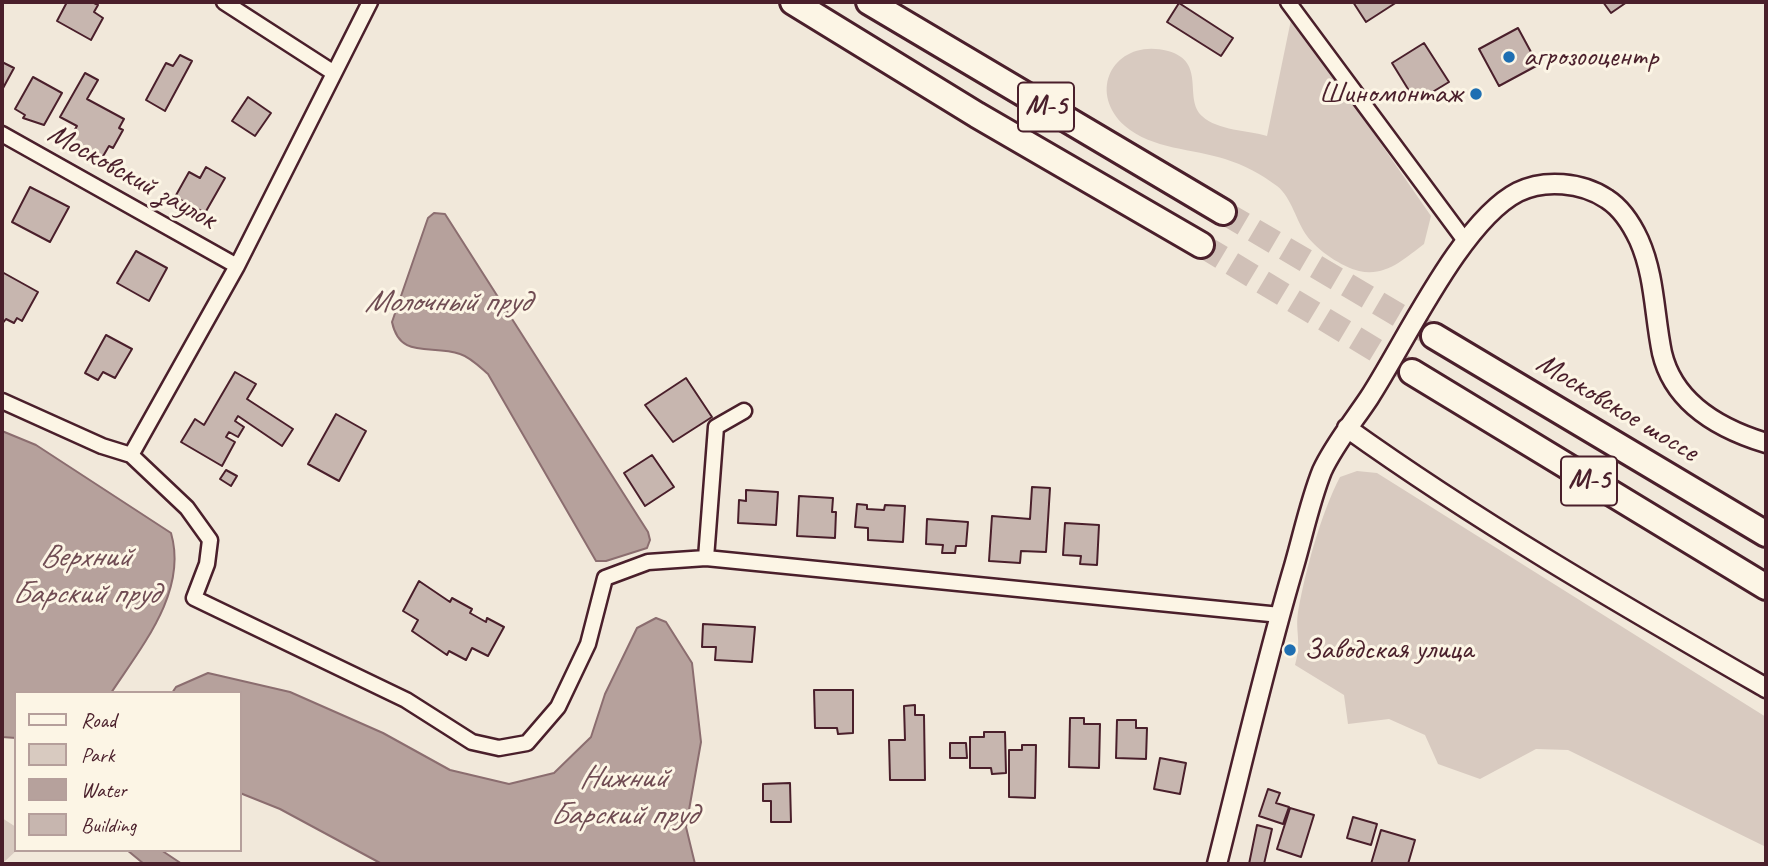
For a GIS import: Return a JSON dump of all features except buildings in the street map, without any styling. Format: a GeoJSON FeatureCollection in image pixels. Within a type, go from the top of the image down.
{"type":"FeatureCollection","features":[{"type":"Feature","properties":{"kind":"highway","name":"М-5"},"geometry":{"type":"LineString","coordinates":[[793,2],[977,115],[1201,245]]}},
{"type":"Feature","properties":{"kind":"highway","name":"М-5"},"geometry":{"type":"LineString","coordinates":[[869,2],[1223,212]]}},
{"type":"Feature","properties":{"kind":"highway","name":"Московское шоссе"},"geometry":{"type":"LineString","coordinates":[[1434,336],[1766,534]]}},
{"type":"Feature","properties":{"kind":"highway","name":"М-5"},"geometry":{"type":"LineString","coordinates":[[1412,372],[1766,587]]}},
{"type":"Feature","properties":{"kind":"street"},"geometry":{"type":"LineString","coordinates":[[224,2],[334,73]]}},
{"type":"Feature","properties":{"kind":"street"},"geometry":{"type":"LineString","coordinates":[[131,455],[237,266],[370,2]]}},
{"type":"Feature","properties":{"kind":"street"},"geometry":{"type":"LineString","coordinates":[[1288,2],[1466,242]]}},
{"type":"Feature","properties":{"kind":"street","name":"Московский заулок"},"geometry":{"type":"LineString","coordinates":[[2,134],[237,266]]}},
{"type":"Feature","properties":{"kind":"street"},"geometry":{"type":"LineString","coordinates":[[1217,864],[1280,614],[1322,471],[1466,242],[1482,222],[1518,192],[1543,185],[1563,184],[1587,188],[1607,199],[1635,232],[1648,260],[1662,353],[1669,373],[1680,391],[1712,421],[1737,434],[1766,443]]}},
{"type":"Feature","properties":{"kind":"street"},"geometry":{"type":"LineString","coordinates":[[2,401],[102,446],[131,455],[187,508],[210,540],[207,564],[194,598],[406,700],[472,742],[499,748],[527,743],[558,707],[588,644],[605,578],[648,562],[706,558],[1280,614]]}},
{"type":"Feature","properties":{"kind":"street"},"geometry":{"type":"LineString","coordinates":[[706,558],[716,427],[744,411]]}},
{"type":"Feature","properties":{"kind":"street"},"geometry":{"type":"LineString","coordinates":[[1347,428],[1409,472],[1602,593],[1766,688]]}},
{"type":"Feature","properties":{"kind":"green space"},"geometry":{"type":"Polygon","coordinates":[[[1292,15],[1431,216],[1424,244],[1402,261],[1386,269],[1359,271],[1323,252],[1303,230],[1282,191],[1252,170],[1232,161],[1160,144],[1135,134],[1113,112],[1107,83],[1112,70],[1121,59],[1134,52],[1150,49],[1168,51],[1180,56],[1187,63],[1191,72],[1194,100],[1202,116],[1216,125],[1267,136],[1292,15]]]}},
{"type":"Feature","properties":{"kind":"green space"},"geometry":{"type":"Polygon","coordinates":[[[1357,471],[1377,473],[1766,717],[1766,847],[1568,750],[1536,749],[1480,779],[1438,764],[1425,735],[1389,719],[1348,724],[1344,695],[1295,665],[1298,612],[1320,525],[1340,477],[1357,471]]]}},
{"type":"Feature","properties":{"kind":"green space"},"geometry":{"type":"Polygon","coordinates":[[[2,818],[14,826],[15,852],[4,862],[2,818]]]}},
{"type":"Feature","properties":{"kind":"water","name":"Молочный пруд"},"geometry":{"type":"Polygon","coordinates":[[[434,213],[445,214],[648,532],[650,540],[647,548],[606,561],[596,561],[488,374],[464,355],[409,346],[396,334],[392,322],[428,218],[434,213]]]}},
{"type":"Feature","properties":{"kind":"water","name":"Верхний Барский пруд"},"geometry":{"type":"Polygon","coordinates":[[[2,431],[36,445],[171,533],[175,555],[168,597],[159,617],[112,691],[14,691],[14,738],[2,737],[2,431]]]}},
{"type":"Feature","properties":{"kind":"water","name":"Нижний Барский пруд"},"geometry":{"type":"Polygon","coordinates":[[[656,618],[666,622],[692,663],[701,742],[686,827],[695,864],[382,864],[280,809],[242,794],[242,691],[173,691],[176,687],[208,673],[290,692],[383,733],[450,770],[509,784],[554,773],[591,737],[605,694],[637,628],[656,618]]]}},
{"type":"Feature","properties":{"kind":"water"},"geometry":{"type":"Polygon","coordinates":[[[129,852],[164,852],[182,864],[144,864],[129,852]]]}},
{"type":"Feature","properties":{"kind":"tunnel"},"geometry":{"type":"LineString","coordinates":[[1223,212],[1434,336]]}},
{"type":"Feature","properties":{"kind":"tunnel"},"geometry":{"type":"LineString","coordinates":[[1201,245],[1412,372]]}},
{"type":"Feature","properties":{"kind":"place","name":"агрозооцентр"},"geometry":{"type":"Point","coordinates":[1509,57]}},
{"type":"Feature","properties":{"kind":"place","name":"Шиномонтаж"},"geometry":{"type":"Point","coordinates":[1476,94]}},
{"type":"Feature","properties":{"kind":"place","name":"Заводская улица"},"geometry":{"type":"Point","coordinates":[1290,650]}}]}
